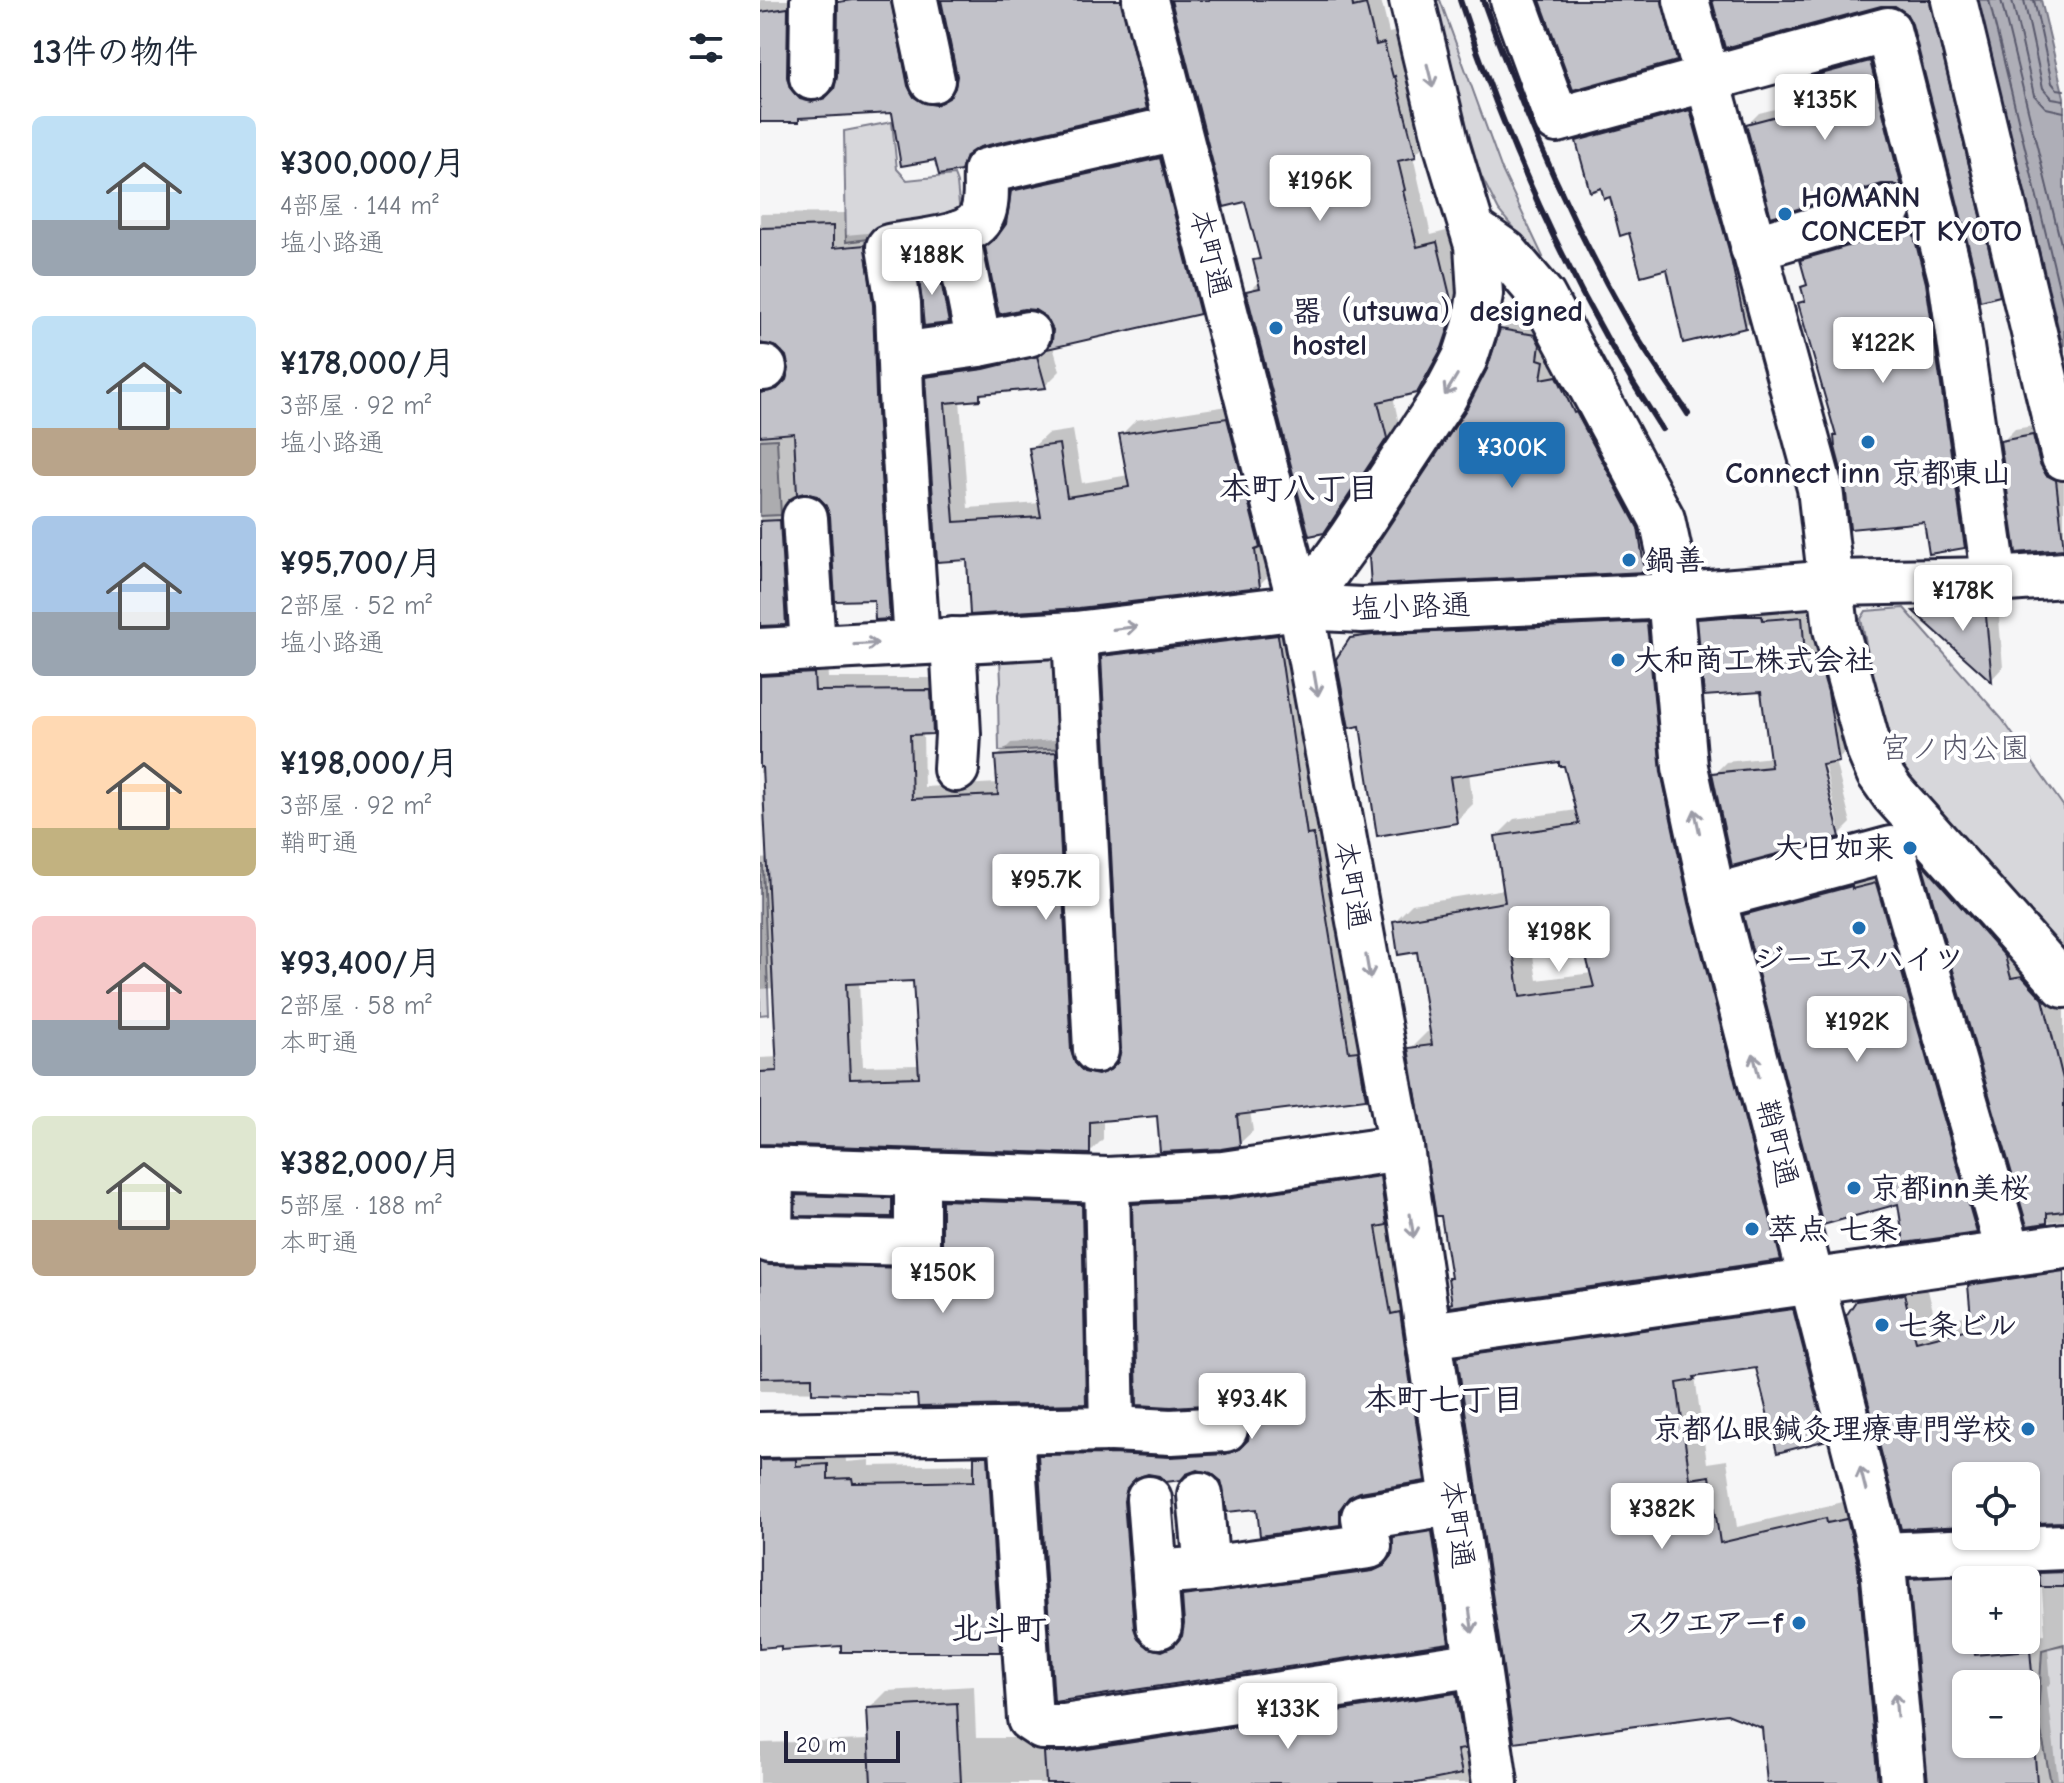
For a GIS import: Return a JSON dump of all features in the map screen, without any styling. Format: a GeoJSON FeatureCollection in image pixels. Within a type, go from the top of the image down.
{"type":"FeatureCollection","features":[{"type":"Feature","properties":{"kind":"street"},"geometry":{"type":"LineString","coordinates":[[812,77],[813,0]]}},
{"type":"Feature","properties":{"kind":"street"},"geometry":{"type":"LineString","coordinates":[[915,0],[932,80]]}},
{"type":"Feature","properties":{"kind":"street","name":"本町通"},"geometry":{"type":"LineString","coordinates":[[1145,0],[1301,607],[1401,1148],[1495,1783]]}},
{"type":"Feature","properties":{"kind":"street"},"geometry":{"type":"LineString","coordinates":[[1301,607],[1351,538],[1462,365],[1475,327],[1480,294],[1479,262],[1473,230],[1447,146],[1412,0]]}},
{"type":"Feature","properties":{"kind":"street"},"geometry":{"type":"LineString","coordinates":[[1513,0],[1557,120],[1888,30],[1951,278],[1995,580]]}},
{"type":"Feature","properties":{"kind":"street"},"geometry":{"type":"LineString","coordinates":[[1686,0],[1820,488],[1836,629],[1870,752],[1879,773],[1913,816],[2064,985]]}},
{"type":"Feature","properties":{"kind":"street"},"geometry":{"type":"LineString","coordinates":[[1954,0],[2064,457]]}},
{"type":"Feature","properties":{"kind":"street"},"geometry":{"type":"LineString","coordinates":[[956,769],[958,734],[935,641],[900,355],[898,303],[889,247],[968,231],[981,217],[984,207],[986,171],[1177,128]]}},
{"type":"Feature","properties":{"kind":"street"},"geometry":{"type":"LineString","coordinates":[[1753,248],[1889,208]]}},
{"type":"Feature","properties":{"kind":"street","name":"鞘町通"},"geometry":{"type":"LineString","coordinates":[[1473,230],[1505,252],[1543,297],[1662,519],[1673,570],[1672,596],[1685,767],[1713,897],[1882,1555],[1903,1783]]}},
{"type":"Feature","properties":{"kind":"street"},"geometry":{"type":"LineString","coordinates":[[957,234],[979,344]]}},
{"type":"Feature","properties":{"kind":"street"},"geometry":{"type":"LineString","coordinates":[[900,355],[1028,334]]}},
{"type":"Feature","properties":{"kind":"street"},"geometry":{"type":"LineString","coordinates":[[805,518],[813,648]]}},
{"type":"Feature","properties":{"kind":"street","name":"塩小路通"},"geometry":{"type":"LineString","coordinates":[[760,651],[1075,634],[1301,607],[1362,610],[1672,596],[1833,583],[1995,580],[2064,575]]}},
{"type":"Feature","properties":{"kind":"street"},"geometry":{"type":"LineString","coordinates":[[1075,634],[1096,1050]]}},
{"type":"Feature","properties":{"kind":"street"},"geometry":{"type":"LineString","coordinates":[[1713,897],[1892,849],[2009,1253]]}},
{"type":"Feature","properties":{"kind":"street"},"geometry":{"type":"LineString","coordinates":[[917,1175],[917,1243],[770,1240],[765,1169],[1107,1180],[1223,1174],[1401,1148]]}},
{"type":"Feature","properties":{"kind":"street"},"geometry":{"type":"LineString","coordinates":[[1107,1180],[1112,1429]]}},
{"type":"Feature","properties":{"kind":"street"},"geometry":{"type":"LineString","coordinates":[[1429,1335],[2064,1246]]}},
{"type":"Feature","properties":{"kind":"street"},"geometry":{"type":"LineString","coordinates":[[760,1435],[1225,1429]]}},
{"type":"Feature","properties":{"kind":"street"},"geometry":{"type":"LineString","coordinates":[[1011,1431],[1030,1719],[1042,1727],[1064,1727],[1478,1664]]}},
{"type":"Feature","properties":{"kind":"street"},"geometry":{"type":"LineString","coordinates":[[1200,1495],[1207,1569]]}},
{"type":"Feature","properties":{"kind":"street"},"geometry":{"type":"LineString","coordinates":[[1149,1499],[1159,1626]]}},
{"type":"Feature","properties":{"kind":"street"},"geometry":{"type":"LineString","coordinates":[[1155,1573],[1207,1569],[1369,1546],[1364,1517],[1453,1502]]}},
{"type":"Feature","properties":{"kind":"street"},"geometry":{"type":"LineString","coordinates":[[1882,1555],[2064,1547]]}},
{"type":"Feature","properties":{"kind":"green space"},"geometry":{"type":"Polygon","coordinates":[[[1431,0],[1440,0],[1502,170],[1543,257],[1539,259],[1499,211],[1475,164],[1431,0]]]}},
{"type":"Feature","properties":{"kind":"green space"},"geometry":{"type":"Polygon","coordinates":[[[892,122],[897,169],[907,180],[954,175],[961,226],[846,242],[844,131],[892,122]]]}},
{"type":"Feature","properties":{"kind":"green space"},"geometry":{"type":"Polygon","coordinates":[[[777,439],[781,515],[760,516],[760,440],[777,439]]]}},
{"type":"Feature","properties":{"kind":"green space","name":"宮ノ内公園"},"geometry":{"type":"Polygon","coordinates":[[[1904,608],[2002,719],[2064,807],[2064,963],[1895,761],[1861,619],[1866,611],[1904,608]]]}},
{"type":"Feature","properties":{"kind":"green space"},"geometry":{"type":"Polygon","coordinates":[[[1062,655],[1069,748],[999,751],[1000,659],[1062,655]]]}},
{"type":"Feature","properties":{"kind":"green space"},"geometry":{"type":"Polygon","coordinates":[[[760,865],[763,865],[769,1014],[760,1015],[760,865]]]}},
{"type":"Feature","properties":{"kind":"green space"},"geometry":{"type":"Polygon","coordinates":[[[2064,1644],[2064,1783],[2051,1783],[2040,1726],[2042,1650],[2064,1644]]]}},
{"type":"Feature","properties":{"kind":"water"},"geometry":{"type":"Polygon","coordinates":[[[1970,0],[2041,0],[2064,97],[2064,385],[1970,0]]]}},
{"type":"Feature","properties":{"kind":"building"},"geometry":{"type":"Polygon","coordinates":[[[891,0],[908,86],[914,97],[936,105],[949,98],[957,76],[941,0],[1121,0],[1147,109],[980,147],[966,156],[961,171],[939,175],[935,160],[901,166],[892,113],[799,118],[799,122],[760,122],[760,12],[788,8],[787,77],[790,88],[800,99],[812,102],[825,98],[834,89],[837,77],[838,2],[891,0]]]}},
{"type":"Feature","properties":{"kind":"building"},"geometry":{"type":"Polygon","coordinates":[[[1171,0],[1352,0],[1353,7],[1366,4],[1376,45],[1384,43],[1395,76],[1416,157],[1398,161],[1403,191],[1417,247],[1437,242],[1453,308],[1451,321],[1442,348],[1417,393],[1378,402],[1387,438],[1324,533],[1309,536],[1246,291],[1260,288],[1253,260],[1260,259],[1245,202],[1224,207],[1171,0]]]}},
{"type":"Feature","properties":{"kind":"building"},"geometry":{"type":"Polygon","coordinates":[[[1540,0],[1662,0],[1677,61],[1573,90],[1540,0]]]}},
{"type":"Feature","properties":{"kind":"building"},"geometry":{"type":"Polygon","coordinates":[[[1712,0],[1930,0],[2000,296],[1980,301],[1912,24],[1906,13],[1895,6],[1881,6],[1725,48],[1712,0]]]}},
{"type":"Feature","properties":{"kind":"building"},"geometry":{"type":"Polygon","coordinates":[[[1870,61],[1902,188],[1882,184],[1771,217],[1746,124],[1799,110],[1791,82],[1870,61]]]}},
{"type":"Feature","properties":{"kind":"building"},"geometry":{"type":"Polygon","coordinates":[[[1690,110],[1729,250],[1746,328],[1683,343],[1667,269],[1641,276],[1629,233],[1620,236],[1610,197],[1604,199],[1601,188],[1590,192],[1576,141],[1690,110]]]}},
{"type":"Feature","properties":{"kind":"building"},"geometry":{"type":"Polygon","coordinates":[[[1160,158],[1200,314],[1047,349],[1053,330],[1046,317],[1035,310],[1024,309],[999,314],[985,247],[1006,224],[1011,191],[1160,158]]]}},
{"type":"Feature","properties":{"kind":"building"},"geometry":{"type":"Polygon","coordinates":[[[1910,220],[1926,283],[1965,548],[1929,554],[1924,522],[1850,529],[1845,485],[1835,447],[1836,436],[1798,303],[1805,301],[1801,287],[1807,285],[1800,260],[1896,232],[1910,220]]]}},
{"type":"Feature","properties":{"kind":"building"},"geometry":{"type":"Polygon","coordinates":[[[833,226],[833,248],[865,245],[873,305],[890,619],[875,620],[874,600],[835,601],[830,516],[817,496],[797,495],[794,433],[760,436],[760,393],[777,389],[786,380],[789,369],[786,356],[777,347],[760,343],[760,228],[833,226]]]}},
{"type":"Feature","properties":{"kind":"building"},"geometry":{"type":"Polygon","coordinates":[[[938,265],[949,323],[924,326],[918,268],[938,265]]]}},
{"type":"Feature","properties":{"kind":"building"},"geometry":{"type":"Polygon","coordinates":[[[1500,329],[1535,335],[1540,345],[1538,359],[1544,361],[1541,379],[1557,376],[1638,528],[1645,572],[1371,585],[1369,556],[1467,408],[1487,369],[1500,329]]]}},
{"type":"Feature","properties":{"kind":"building"},"geometry":{"type":"Polygon","coordinates":[[[1037,356],[1046,388],[980,394],[980,400],[945,403],[954,522],[1041,517],[1029,448],[1059,444],[1067,497],[1129,487],[1119,434],[1227,418],[1260,548],[1255,550],[1260,587],[1079,608],[970,615],[967,560],[937,562],[925,377],[984,369],[1037,356]]]}},
{"type":"Feature","properties":{"kind":"building"},"geometry":{"type":"Polygon","coordinates":[[[2033,435],[2040,464],[2046,475],[2056,480],[2064,549],[2016,553],[2000,441],[2033,435]]]}},
{"type":"Feature","properties":{"kind":"building"},"geometry":{"type":"Polygon","coordinates":[[[780,520],[786,625],[760,626],[760,521],[780,520]]]}},
{"type":"Feature","properties":{"kind":"building"},"geometry":{"type":"Polygon","coordinates":[[[1985,605],[1992,682],[1913,611],[1985,605]]]}},
{"type":"Feature","properties":{"kind":"building"},"geometry":{"type":"Polygon","coordinates":[[[1762,616],[1763,620],[1802,617],[1805,655],[1817,655],[1828,692],[1839,762],[1822,765],[1840,837],[1732,866],[1712,773],[1771,767],[1761,692],[1704,696],[1697,619],[1762,616]]]}},
{"type":"Feature","properties":{"kind":"building"},"geometry":{"type":"Polygon","coordinates":[[[1647,622],[1661,772],[1689,903],[1781,1260],[1450,1307],[1448,1278],[1451,1278],[1441,1216],[1436,1216],[1408,1048],[1432,1045],[1417,952],[1398,955],[1393,921],[1505,902],[1495,836],[1579,824],[1564,766],[1559,766],[1559,762],[1450,777],[1457,823],[1377,836],[1360,726],[1349,728],[1336,659],[1350,638],[1647,622]],[[1578,926],[1511,937],[1520,997],[1594,987],[1578,926]]]}},
{"type":"Feature","properties":{"kind":"building"},"geometry":{"type":"Polygon","coordinates":[[[1278,635],[1307,835],[1313,834],[1349,1052],[1358,1051],[1366,1099],[1237,1115],[1240,1146],[1221,1149],[1160,1152],[1157,1116],[1090,1122],[1090,1154],[760,1144],[760,1072],[777,1071],[760,767],[760,676],[814,673],[815,691],[931,690],[933,734],[910,735],[912,799],[998,795],[995,756],[1056,752],[1071,1051],[1075,1063],[1084,1072],[1098,1075],[1118,1062],[1121,1049],[1101,656],[1278,635]],[[913,981],[846,984],[850,1079],[919,1077],[913,981]]]}},
{"type":"Feature","properties":{"kind":"building"},"geometry":{"type":"Polygon","coordinates":[[[1922,863],[2005,956],[2011,978],[2022,976],[2043,999],[2064,1083],[2064,1211],[2047,1213],[2047,1223],[2027,1226],[1922,863]]]}},
{"type":"Feature","properties":{"kind":"building"},"geometry":{"type":"Polygon","coordinates":[[[1876,883],[1977,1233],[1904,1243],[1898,1204],[1823,1225],[1743,915],[1852,886],[1852,889],[1876,883]]]}},
{"type":"Feature","properties":{"kind":"building"},"geometry":{"type":"Polygon","coordinates":[[[1380,1176],[1387,1225],[1376,1227],[1391,1314],[1400,1312],[1425,1481],[1360,1492],[1349,1497],[1340,1509],[1340,1525],[1260,1536],[1257,1509],[1227,1512],[1221,1481],[1211,1473],[1197,1470],[1186,1474],[1181,1480],[1166,1482],[1159,1476],[1148,1474],[1136,1478],[1127,1488],[1124,1501],[1134,1628],[1138,1639],[1148,1648],[1162,1651],[1174,1646],[1182,1636],[1182,1596],[1373,1571],[1384,1566],[1392,1556],[1393,1537],[1432,1531],[1449,1643],[1054,1702],[1038,1455],[1170,1457],[1226,1454],[1239,1449],[1248,1440],[1250,1428],[1245,1415],[1236,1406],[1137,1405],[1132,1204],[1226,1199],[1380,1176]]]}},
{"type":"Feature","properties":{"kind":"building"},"geometry":{"type":"Polygon","coordinates":[[[796,1195],[892,1198],[892,1217],[795,1216],[796,1195]]]}},
{"type":"Feature","properties":{"kind":"building"},"geometry":{"type":"Polygon","coordinates":[[[942,1200],[1082,1204],[1086,1404],[918,1407],[917,1395],[812,1393],[812,1377],[761,1378],[760,1262],[769,1265],[916,1268],[928,1265],[938,1256],[942,1244],[942,1200]]]}},
{"type":"Feature","properties":{"kind":"building"},"geometry":{"type":"Polygon","coordinates":[[[2064,1271],[2064,1522],[2040,1523],[2040,1462],[1952,1462],[1952,1527],[1901,1529],[1846,1316],[1856,1301],[1904,1294],[1916,1342],[1972,1328],[1968,1285],[2064,1271]]]}},
{"type":"Feature","properties":{"kind":"building"},"geometry":{"type":"Polygon","coordinates":[[[1793,1309],[1827,1440],[1777,1453],[1756,1368],[1694,1377],[1695,1380],[1677,1383],[1690,1479],[1710,1476],[1720,1543],[1826,1518],[1827,1523],[1847,1519],[1857,1559],[1878,1783],[1767,1783],[1762,1728],[1727,1714],[1514,1742],[1457,1356],[1793,1309]]]}},
{"type":"Feature","properties":{"kind":"building"},"geometry":{"type":"Polygon","coordinates":[[[974,1456],[988,1456],[1000,1652],[841,1652],[841,1646],[781,1650],[781,1646],[760,1648],[760,1460],[796,1459],[796,1466],[828,1464],[828,1479],[852,1478],[853,1483],[928,1482],[974,1481],[974,1456]]]}},
{"type":"Feature","properties":{"kind":"building"},"geometry":{"type":"Polygon","coordinates":[[[2064,1572],[2064,1587],[2040,1587],[2040,1573],[2064,1572]]]}},
{"type":"Feature","properties":{"kind":"building"},"geometry":{"type":"Polygon","coordinates":[[[1952,1577],[1952,1654],[2030,1654],[2032,1670],[1952,1670],[1952,1758],[2035,1758],[2037,1783],[1928,1783],[1909,1579],[1952,1577]]]}},
{"type":"Feature","properties":{"kind":"building"},"geometry":{"type":"Polygon","coordinates":[[[1456,1693],[1465,1749],[1457,1750],[1462,1774],[1417,1783],[1046,1783],[1044,1752],[1068,1752],[1456,1693]]]}},
{"type":"Feature","properties":{"kind":"building"},"geometry":{"type":"Polygon","coordinates":[[[957,1703],[961,1783],[871,1783],[867,1708],[957,1703]]]}},
{"type":"Feature","properties":{"kind":"railway"},"geometry":{"type":"LineString","coordinates":[[1460,0],[1500,112],[1547,222],[1601,327],[1662,429]]}},
{"type":"Feature","properties":{"kind":"railway"},"geometry":{"type":"LineString","coordinates":[[1483,0],[1531,123],[1586,244],[1635,334],[1688,414]]}},
{"type":"Feature","properties":{"kind":"place","name":"HOMANN CONCEPT KYOTO"},"geometry":{"type":"Point","coordinates":[1785,214]}},
{"type":"Feature","properties":{"kind":"place","name":"器（utsuwa）designed hostel"},"geometry":{"type":"Point","coordinates":[1276,328]}},
{"type":"Feature","properties":{"kind":"place","name":"Connect inn 京都東山"},"geometry":{"type":"Point","coordinates":[1868,442]}},
{"type":"Feature","properties":{"kind":"place","name":"鍋善"},"geometry":{"type":"Point","coordinates":[1629,560]}},
{"type":"Feature","properties":{"kind":"place","name":"大和商工株式会社"},"geometry":{"type":"Point","coordinates":[1618,660]}},
{"type":"Feature","properties":{"kind":"place","name":"大日如来"},"geometry":{"type":"Point","coordinates":[1910,848]}},
{"type":"Feature","properties":{"kind":"place","name":"ジーエスハイツ"},"geometry":{"type":"Point","coordinates":[1859,928]}},
{"type":"Feature","properties":{"kind":"place","name":"京都inn美桜"},"geometry":{"type":"Point","coordinates":[1854,1188]}},
{"type":"Feature","properties":{"kind":"place","name":"萃点 七条"},"geometry":{"type":"Point","coordinates":[1752,1229]}},
{"type":"Feature","properties":{"kind":"place","name":"七条ビル"},"geometry":{"type":"Point","coordinates":[1882,1325]}},
{"type":"Feature","properties":{"kind":"place","name":"京都仏眼鍼灸理療専門学校"},"geometry":{"type":"Point","coordinates":[2028,1429]}},
{"type":"Feature","properties":{"kind":"place","name":"スクエアーf"},"geometry":{"type":"Point","coordinates":[1799,1623]}},
{"type":"Feature","properties":{"kind":"district","name":"本町八丁目"},"geometry":{"type":"Point","coordinates":[1299,488]}},
{"type":"Feature","properties":{"kind":"district","name":"本町七丁目"},"geometry":{"type":"Point","coordinates":[1444,1399]}},
{"type":"Feature","properties":{"kind":"district","name":"北斗町"},"geometry":{"type":"Point","coordinates":[999,1628]}}]}
